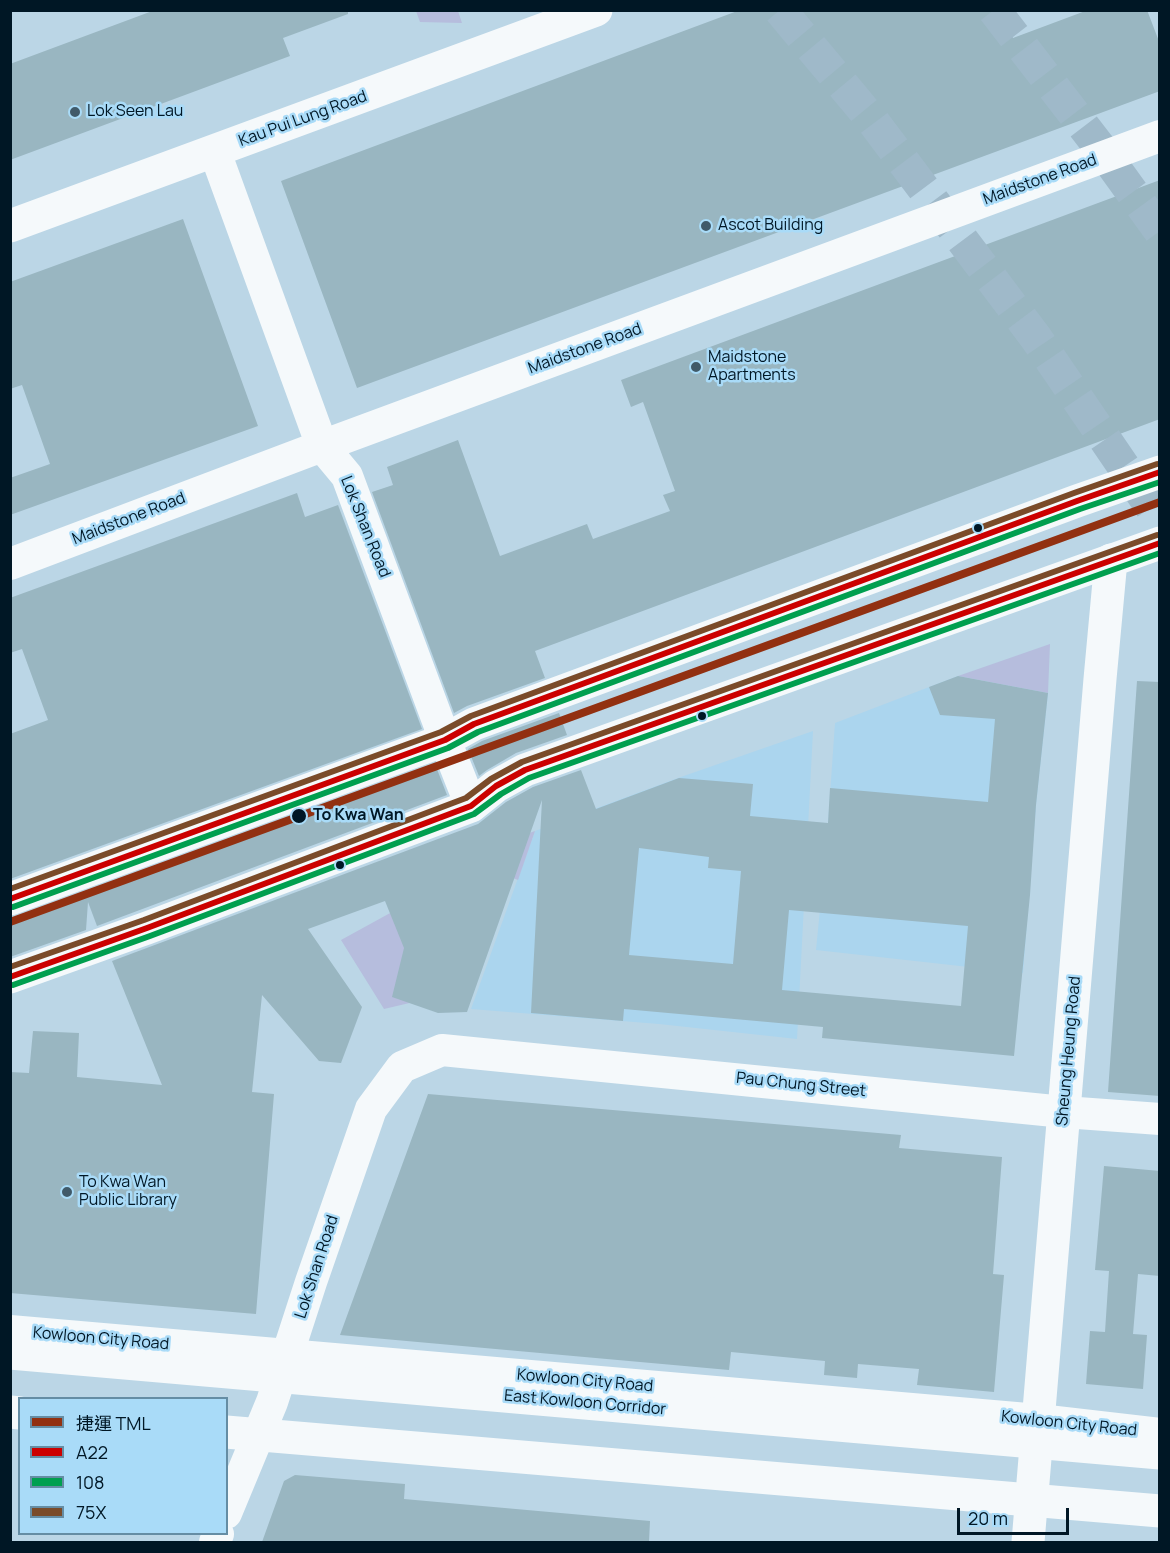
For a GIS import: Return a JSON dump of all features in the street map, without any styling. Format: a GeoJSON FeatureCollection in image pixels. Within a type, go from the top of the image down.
{"type":"FeatureCollection","features":[{"type":"Feature","properties":{"kind":"main road","name":"Kau Pui Lung Road"},"geometry":{"type":"LineString","coordinates":[[10,226],[596,10]]}},
{"type":"Feature","properties":{"kind":"main road"},"geometry":{"type":"LineString","coordinates":[[10,898],[445,740],[474,724],[1160,472]]}},
{"type":"Feature","properties":{"kind":"main road"},"geometry":{"type":"LineString","coordinates":[[10,977],[471,806],[495,786],[525,770],[1160,543]]}},
{"type":"Feature","properties":{"kind":"main road","name":"Sheung Heung Road"},"geometry":{"type":"LineString","coordinates":[[1030,1528],[1111,560]]}},
{"type":"Feature","properties":{"kind":"main road","name":"East Kowloon Corridor"},"geometry":{"type":"LineString","coordinates":[[10,1353],[1160,1453]]}},
{"type":"Feature","properties":{"kind":"main road"},"geometry":{"type":"LineString","coordinates":[[236,1441],[1160,1511]]}},
{"type":"Feature","properties":{"kind":"street","name":"Maidstone Road"},"geometry":{"type":"LineString","coordinates":[[10,564],[1160,136]]}},
{"type":"Feature","properties":{"kind":"street","name":"Lok Shan Road"},"geometry":{"type":"LineString","coordinates":[[215,152],[322,446],[347,476],[471,806]]}},
{"type":"Feature","properties":{"kind":"street","name":"Lok Shan Road"},"geometry":{"type":"LineString","coordinates":[[228,1499],[236,1441],[272,1402],[371,1109],[402,1067],[442,1050]]}},
{"type":"Feature","properties":{"kind":"street","name":"Pau Chung Street"},"geometry":{"type":"LineString","coordinates":[[442,1050],[1064,1112],[1160,1119]]}},
{"type":"Feature","properties":{"kind":"street","name":"Kowloon City Road"},"geometry":{"type":"LineString","coordinates":[[10,1331],[1039,1420],[1160,1434]]}},
{"type":"Feature","properties":{"kind":"street"},"geometry":{"type":"LineString","coordinates":[[236,1441],[1030,1528],[1160,1524]]}},
{"type":"Feature","properties":{"kind":"shaded area"},"geometry":{"type":"Polygon","coordinates":[[[416,11],[458,11],[462,23],[420,22],[416,11]]]}},
{"type":"Feature","properties":{"kind":"shaded area"},"geometry":{"type":"Polygon","coordinates":[[[1050,644],[1048,693],[958,676],[1050,644]]]}},
{"type":"Feature","properties":{"kind":"shaded area"},"geometry":{"type":"Polygon","coordinates":[[[958,676],[1048,693],[1036,805],[1023,973],[816,950],[835,723],[958,676]]]}},
{"type":"Feature","properties":{"kind":"shaded area"},"geometry":{"type":"Polygon","coordinates":[[[813,731],[797,1039],[659,1024],[471,1009],[535,831],[813,731]]]}},
{"type":"Feature","properties":{"kind":"shaded area"},"geometry":{"type":"Polygon","coordinates":[[[535,831],[518,880],[513,878],[418,1001],[384,1009],[341,940],[412,901],[479,851],[535,831]]]}},
{"type":"Feature","properties":{"kind":"building","name":"Lok Seen Lau"},"geometry":{"type":"Polygon","coordinates":[[[155,10],[348,10],[348,14],[283,38],[290,56],[10,160],[10,64],[155,10]]]}},
{"type":"Feature","properties":{"kind":"building"},"geometry":{"type":"Polygon","coordinates":[[[740,10],[1003,10],[1013,38],[1088,10],[1147,10],[1160,44],[1160,91],[357,388],[281,181],[740,10]]]}},
{"type":"Feature","properties":{"kind":"building"},"geometry":{"type":"Polygon","coordinates":[[[1160,180],[1160,419],[535,651],[545,678],[467,706],[454,713],[372,492],[393,485],[387,467],[458,440],[500,556],[587,524],[593,539],[670,511],[663,495],[675,491],[643,402],[631,407],[621,380],[1160,180]]]}},
{"type":"Feature","properties":{"kind":"building"},"geometry":{"type":"Polygon","coordinates":[[[183,219],[258,426],[10,515],[10,478],[50,464],[22,385],[10,389],[10,282],[183,219]]]}},
{"type":"Feature","properties":{"kind":"building"},"geometry":{"type":"Polygon","coordinates":[[[297,493],[305,517],[338,505],[422,729],[10,879],[10,734],[48,720],[22,649],[10,653],[10,598],[297,493]]]}},
{"type":"Feature","properties":{"kind":"building"},"geometry":{"type":"Polygon","coordinates":[[[958,676],[1048,693],[1014,1056],[822,1038],[823,1027],[624,1009],[623,1021],[531,1013],[542,800],[467,1012],[438,1013],[392,997],[404,948],[385,901],[308,929],[362,1007],[341,1063],[319,1061],[262,995],[252,1092],[274,1094],[256,1314],[10,1293],[10,1072],[29,1073],[33,1031],[79,1033],[77,1077],[162,1085],[112,961],[478,824],[506,802],[533,787],[581,770],[596,809],[679,778],[753,784],[750,816],[828,823],[830,788],[988,802],[995,719],[940,715],[929,687],[958,676]],[[639,848],[629,955],[733,964],[741,871],[708,868],[709,857],[639,848]],[[789,910],[782,990],[961,1006],[968,926],[789,910]]]}},
{"type":"Feature","properties":{"kind":"building"},"geometry":{"type":"Polygon","coordinates":[[[1137,681],[1160,682],[1160,1096],[1108,1092],[1137,681]]]}},
{"type":"Feature","properties":{"kind":"building"},"geometry":{"type":"Polygon","coordinates":[[[559,713],[567,735],[516,753],[479,776],[468,749],[482,741],[559,713]]]}},
{"type":"Feature","properties":{"kind":"building"},"geometry":{"type":"Polygon","coordinates":[[[435,764],[447,795],[97,926],[88,902],[86,930],[10,957],[10,917],[16,917],[435,764]]]}},
{"type":"Feature","properties":{"kind":"building"},"geometry":{"type":"Polygon","coordinates":[[[428,1094],[901,1135],[899,1148],[1002,1157],[993,1274],[1004,1275],[994,1392],[917,1385],[919,1369],[858,1364],[857,1378],[824,1375],[825,1361],[731,1352],[729,1370],[340,1335],[428,1094]]]}},
{"type":"Feature","properties":{"kind":"building"},"geometry":{"type":"Polygon","coordinates":[[[1104,1166],[1160,1171],[1160,1276],[1138,1274],[1133,1334],[1147,1335],[1143,1389],[1086,1384],[1090,1331],[1105,1332],[1109,1271],[1095,1270],[1104,1166]]]}},
{"type":"Feature","properties":{"kind":"building"},"geometry":{"type":"Polygon","coordinates":[[[295,1475],[405,1484],[404,1499],[650,1521],[649,1542],[262,1542],[284,1481],[295,1475]]]}},
{"type":"Feature","properties":{"kind":"tunnel"},"geometry":{"type":"LineString","coordinates":[[780,10],[872,120],[1036,338],[1160,520]]}},
{"type":"Feature","properties":{"kind":"tunnel"},"geometry":{"type":"LineString","coordinates":[[994,10],[1098,145],[1160,231]]}},
{"type":"Feature","properties":{"kind":"metro line","name":"TML"},"geometry":{"type":"LineString","coordinates":[[10,922],[1160,502]]}},
{"type":"Feature","properties":{"kind":"transit line","name":"75X"},"geometry":{"type":"LineString","coordinates":[[10,889],[441,732],[471,716],[1157,464]]}},
{"type":"Feature","properties":{"kind":"transit line","name":"A22"},"geometry":{"type":"LineString","coordinates":[[10,899],[445,740],[474,724],[1160,472]]}},
{"type":"Feature","properties":{"kind":"transit line","name":"108"},"geometry":{"type":"LineString","coordinates":[[13,907],[448,748],[478,732],[1080,509],[1160,482]]}},
{"type":"Feature","properties":{"kind":"transit line","name":"75X"},"geometry":{"type":"LineString","coordinates":[[10,967],[144,920],[466,798],[491,779],[522,762],[1157,535]]}},
{"type":"Feature","properties":{"kind":"transit line","name":"A22"},"geometry":{"type":"LineString","coordinates":[[10,977],[471,806],[496,786],[525,770],[1160,543]]}},
{"type":"Feature","properties":{"kind":"transit line","name":"108"},"geometry":{"type":"LineString","coordinates":[[13,985],[474,814],[501,794],[529,778],[1160,553]]}},
{"type":"Feature","properties":{"kind":"place","name":"Lok Seen Lau"},"geometry":{"type":"Point","coordinates":[75,112]}},
{"type":"Feature","properties":{"kind":"place","name":"Ascot Building"},"geometry":{"type":"Point","coordinates":[706,226]}},
{"type":"Feature","properties":{"kind":"place","name":"Maidstone Apartments"},"geometry":{"type":"Point","coordinates":[696,367]}},
{"type":"Feature","properties":{"kind":"place","name":"To Kwa Wan"},"geometry":{"type":"Point","coordinates":[299,816]}},
{"type":"Feature","properties":{"kind":"place","name":"To Kwa Wan Public Library"},"geometry":{"type":"Point","coordinates":[67,1192]}}]}
